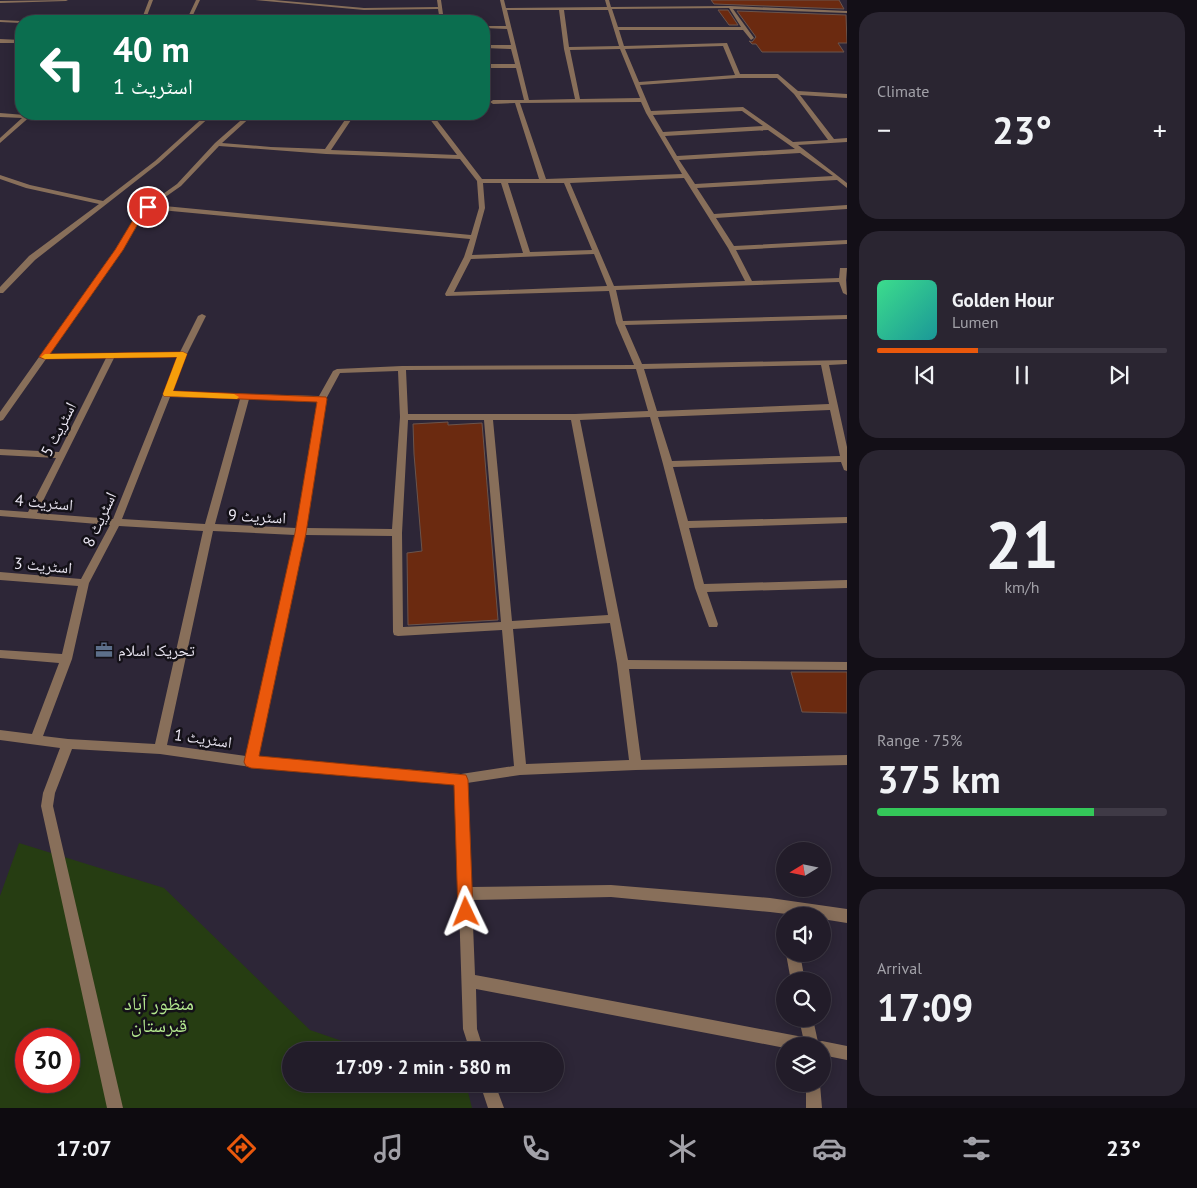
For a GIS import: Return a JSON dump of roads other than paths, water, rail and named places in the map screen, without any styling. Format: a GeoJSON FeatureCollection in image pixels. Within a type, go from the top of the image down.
{"type":"FeatureCollection","features":[{"type":"Feature","properties":{"kind":"street"},"geometry":{"type":"LineString","coordinates":[[0,2],[66,0]]}},
{"type":"Feature","properties":{"kind":"street"},"geometry":{"type":"LineString","coordinates":[[145,15],[151,0]]}},
{"type":"Feature","properties":{"kind":"street"},"geometry":{"type":"LineString","coordinates":[[190,15],[198,0]]}},
{"type":"Feature","properties":{"kind":"street"},"geometry":{"type":"LineString","coordinates":[[257,0],[364,9],[440,8]]}},
{"type":"Feature","properties":{"kind":"street"},"geometry":{"type":"LineString","coordinates":[[439,0],[441,15]]}},
{"type":"Feature","properties":{"kind":"street"},"geometry":{"type":"LineString","coordinates":[[502,0],[527,102]]}},
{"type":"Feature","properties":{"kind":"street"},"geometry":{"type":"LineString","coordinates":[[607,0],[622,48],[649,113],[732,248],[749,282]]}},
{"type":"Feature","properties":{"kind":"street"},"geometry":{"type":"LineString","coordinates":[[760,0],[764,8]]}},
{"type":"Feature","properties":{"kind":"street"},"geometry":{"type":"LineString","coordinates":[[504,9],[730,7],[847,12]]}},
{"type":"Feature","properties":{"kind":"street"},"geometry":{"type":"LineString","coordinates":[[730,7],[752,38]]}},
{"type":"Feature","properties":{"kind":"street"},"geometry":{"type":"LineString","coordinates":[[561,9],[578,100]]}},
{"type":"Feature","properties":{"kind":"street"},"geometry":{"type":"LineString","coordinates":[[0,21],[15,22]]}},
{"type":"Feature","properties":{"kind":"street"},"geometry":{"type":"LineString","coordinates":[[490,28],[509,28]]}},
{"type":"Feature","properties":{"kind":"street"},"geometry":{"type":"LineString","coordinates":[[616,29],[745,28]]}},
{"type":"Feature","properties":{"kind":"street"},"geometry":{"type":"LineString","coordinates":[[0,41],[15,42]]}},
{"type":"Feature","properties":{"kind":"street"},"geometry":{"type":"LineString","coordinates":[[567,49],[725,44],[738,76]]}},
{"type":"Feature","properties":{"kind":"street"},"geometry":{"type":"LineString","coordinates":[[490,47],[514,47]]}},
{"type":"Feature","properties":{"kind":"street"},"geometry":{"type":"LineString","coordinates":[[490,66],[518,66]]}},
{"type":"Feature","properties":{"kind":"street"},"geometry":{"type":"LineString","coordinates":[[637,84],[738,76],[778,76],[796,93],[832,141]]}},
{"type":"Feature","properties":{"kind":"street"},"geometry":{"type":"LineString","coordinates":[[796,93],[847,96]]}},
{"type":"Feature","properties":{"kind":"street"},"geometry":{"type":"LineString","coordinates":[[493,102],[644,100]]}},
{"type":"Feature","properties":{"kind":"street"},"geometry":{"type":"LineString","coordinates":[[517,102],[543,181]]}},
{"type":"Feature","properties":{"kind":"street"},"geometry":{"type":"LineString","coordinates":[[649,113],[743,108],[847,186]]}},
{"type":"Feature","properties":{"kind":"street"},"geometry":{"type":"LineString","coordinates":[[0,115],[15,116]]}},
{"type":"Feature","properties":{"kind":"street"},"geometry":{"type":"LineString","coordinates":[[0,141],[24,120]]}},
{"type":"Feature","properties":{"kind":"street"},"geometry":{"type":"LineString","coordinates":[[0,290],[32,258],[157,162],[203,120]]}},
{"type":"Feature","properties":{"kind":"street"},"geometry":{"type":"LineString","coordinates":[[0,418],[118,250],[141,212],[179,185],[217,144],[244,120]]}},
{"type":"Feature","properties":{"kind":"street"},"geometry":{"type":"LineString","coordinates":[[326,152],[348,120]]}},
{"type":"Feature","properties":{"kind":"street"},"geometry":{"type":"LineString","coordinates":[[433,120],[480,180],[482,208],[468,257],[449,294],[842,280]]}},
{"type":"Feature","properties":{"kind":"street"},"geometry":{"type":"LineString","coordinates":[[662,134],[768,128]]}},
{"type":"Feature","properties":{"kind":"street"},"geometry":{"type":"LineString","coordinates":[[793,144],[847,140]]}},
{"type":"Feature","properties":{"kind":"street"},"geometry":{"type":"LineString","coordinates":[[217,144],[326,152],[460,156]]}},
{"type":"Feature","properties":{"kind":"street"},"geometry":{"type":"LineString","coordinates":[[675,158],[801,151]]}},
{"type":"Feature","properties":{"kind":"street"},"geometry":{"type":"LineString","coordinates":[[480,180],[566,181],[687,176]]}},
{"type":"Feature","properties":{"kind":"street"},"geometry":{"type":"LineString","coordinates":[[0,177],[28,187],[104,203]]}},
{"type":"Feature","properties":{"kind":"street"},"geometry":{"type":"LineString","coordinates":[[693,186],[838,178]]}},
{"type":"Feature","properties":{"kind":"street"},"geometry":{"type":"LineString","coordinates":[[504,180],[527,255]]}},
{"type":"Feature","properties":{"kind":"street"},"geometry":{"type":"LineString","coordinates":[[566,181],[612,289],[620,323],[639,367],[668,464],[700,588],[713,624]]}},
{"type":"Feature","properties":{"kind":"street"},"geometry":{"type":"LineString","coordinates":[[148,207],[474,237]]}},
{"type":"Feature","properties":{"kind":"street"},"geometry":{"type":"LineString","coordinates":[[712,216],[847,208]]}},
{"type":"Feature","properties":{"kind":"street"},"geometry":{"type":"LineString","coordinates":[[732,248],[847,242]]}},
{"type":"Feature","properties":{"kind":"street"},"geometry":{"type":"LineString","coordinates":[[468,257],[596,252]]}},
{"type":"Feature","properties":{"kind":"street"},"geometry":{"type":"LineString","coordinates":[[847,270],[843,270],[842,280],[847,293]]}},
{"type":"Feature","properties":{"kind":"street","name":"اسٹریٹ 8"},"geometry":{"type":"LineString","coordinates":[[36,740],[66,659],[84,583],[116,524],[183,354],[202,316]]}},
{"type":"Feature","properties":{"kind":"street"},"geometry":{"type":"LineString","coordinates":[[620,323],[847,317]]}},
{"type":"Feature","properties":{"kind":"street"},"geometry":{"type":"LineString","coordinates":[[44,357],[183,354]]}},
{"type":"Feature","properties":{"kind":"street","name":"اسٹریٹ 5"},"geometry":{"type":"LineString","coordinates":[[31,516],[111,356]]}},
{"type":"Feature","properties":{"kind":"street"},"geometry":{"type":"LineString","coordinates":[[668,464],[846,464],[824,362]]}},
{"type":"Feature","properties":{"kind":"street"},"geometry":{"type":"LineString","coordinates":[[251,762],[300,533],[322,399],[337,371],[402,368],[639,367],[847,362]]}},
{"type":"Feature","properties":{"kind":"street"},"geometry":{"type":"LineString","coordinates":[[402,368],[404,417],[397,533],[398,632],[613,619]]}},
{"type":"Feature","properties":{"kind":"street"},"geometry":{"type":"LineString","coordinates":[[167,394],[322,399]]}},
{"type":"Feature","properties":{"kind":"street"},"geometry":{"type":"LineString","coordinates":[[160,749],[210,528],[245,397]]}},
{"type":"Feature","properties":{"kind":"street"},"geometry":{"type":"LineString","coordinates":[[404,417],[575,417],[834,407]]}},
{"type":"Feature","properties":{"kind":"street"},"geometry":{"type":"LineString","coordinates":[[488,416],[520,770]]}},
{"type":"Feature","properties":{"kind":"street"},"geometry":{"type":"LineString","coordinates":[[575,417],[623,664],[636,765]]}},
{"type":"Feature","properties":{"kind":"street"},"geometry":{"type":"LineString","coordinates":[[0,452],[62,455]]}},
{"type":"Feature","properties":{"kind":"street","name":"اسٹریٹ 4"},"geometry":{"type":"LineString","coordinates":[[0,513],[116,524]]}},
{"type":"Feature","properties":{"kind":"street"},"geometry":{"type":"LineString","coordinates":[[684,525],[847,520]]}},
{"type":"Feature","properties":{"kind":"street","name":"اسٹریٹ 9"},"geometry":{"type":"LineString","coordinates":[[116,524],[300,533],[397,533]]}},
{"type":"Feature","properties":{"kind":"street","name":"اسٹریٹ 3"},"geometry":{"type":"LineString","coordinates":[[0,576],[84,583]]}},
{"type":"Feature","properties":{"kind":"street"},"geometry":{"type":"LineString","coordinates":[[700,588],[847,584]]}},
{"type":"Feature","properties":{"kind":"street"},"geometry":{"type":"LineString","coordinates":[[0,654],[66,659]]}},
{"type":"Feature","properties":{"kind":"street"},"geometry":{"type":"LineString","coordinates":[[623,664],[847,666]]}},
{"type":"Feature","properties":{"kind":"street","name":"اسٹریٹ 1"},"geometry":{"type":"LineString","coordinates":[[0,735],[68,744],[160,749],[251,762],[461,780],[520,770],[847,760]]}},
{"type":"Feature","properties":{"kind":"street"},"geometry":{"type":"LineString","coordinates":[[68,744],[49,793],[47,806],[115,1108]]}},
{"type":"Feature","properties":{"kind":"street"},"geometry":{"type":"LineString","coordinates":[[461,780],[470,1029],[474,1042]]}},
{"type":"Feature","properties":{"kind":"street"},"geometry":{"type":"LineString","coordinates":[[465,894],[611,891],[776,910]]}},
{"type":"Feature","properties":{"kind":"street"},"geometry":{"type":"LineString","coordinates":[[831,915],[847,916]]}},
{"type":"Feature","properties":{"kind":"street"},"geometry":{"type":"LineString","coordinates":[[468,981],[776,1039]]}},
{"type":"Feature","properties":{"kind":"street"},"geometry":{"type":"LineString","coordinates":[[831,1049],[847,1052]]}},
{"type":"Feature","properties":{"kind":"street"},"geometry":{"type":"LineString","coordinates":[[491,1092],[496,1108]]}},
{"type":"Feature","properties":{"kind":"street"},"geometry":{"type":"LineString","coordinates":[[813,1092],[814,1108]]}},
{"type":"Feature","properties":{"kind":"place","name":"تحریک اسلام"},"geometry":{"type":"Point","coordinates":[104,650]}},
{"type":"Feature","properties":{"kind":"park label","name":"منظور آباد قبرستان"},"geometry":{"type":"Point","coordinates":[159,1014]}}]}
